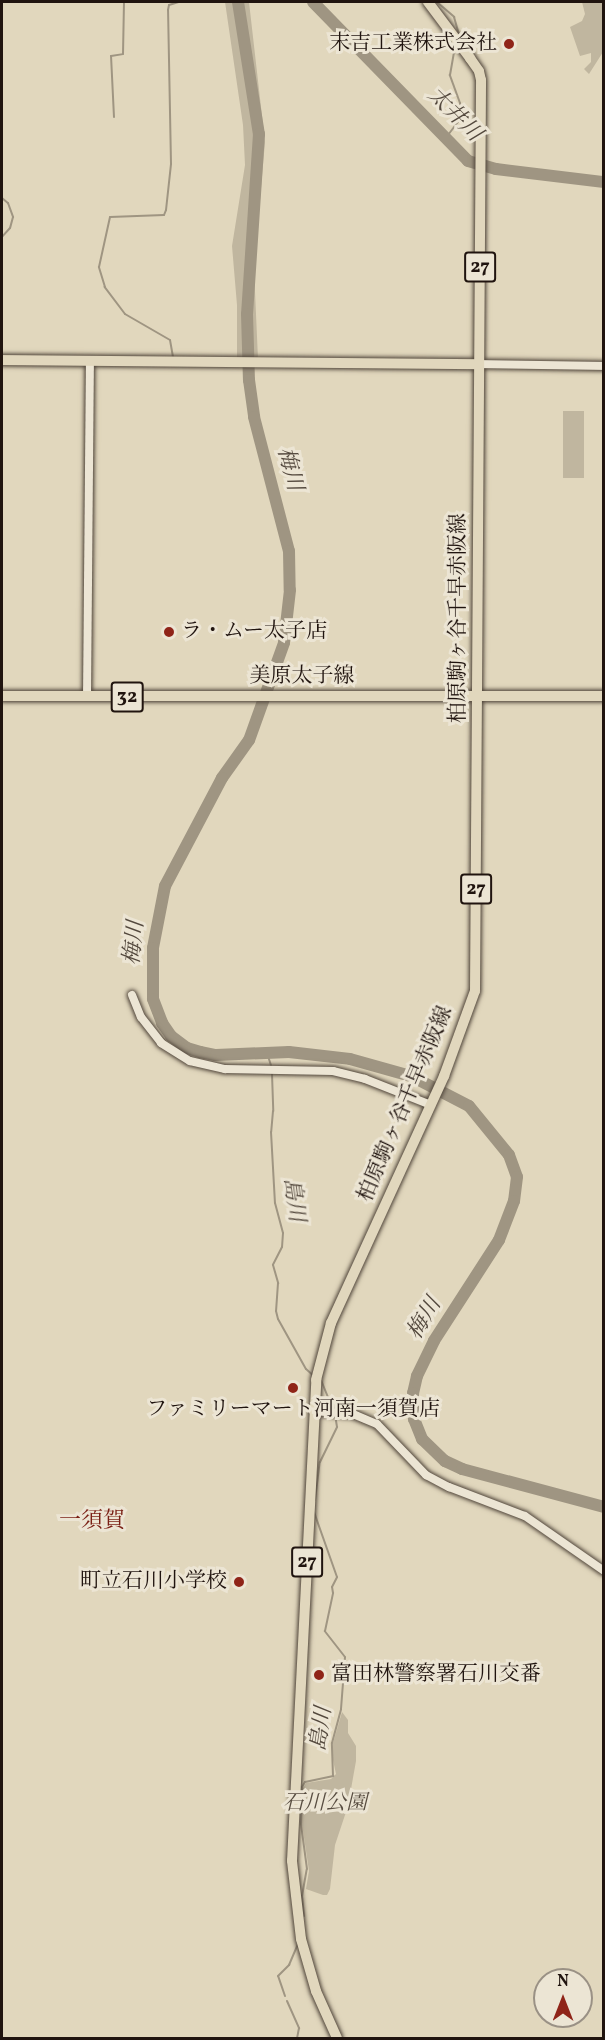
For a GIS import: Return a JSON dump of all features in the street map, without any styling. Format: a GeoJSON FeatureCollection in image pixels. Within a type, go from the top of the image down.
{"type":"FeatureCollection","features":[{"type":"Feature","properties":{"kind":"main road","name":"柏原駒ヶ谷千早赤阪線"},"geometry":{"type":"LineString","coordinates":[[337,2038],[316,1991],[304,1950],[295,1904],[292,1860],[313,1411],[319,1365],[331,1323],[444,1076],[475,991],[479,71],[428,2]]}},
{"type":"Feature","properties":{"kind":"main road"},"geometry":{"type":"LineString","coordinates":[[2,360],[478,364]]}},
{"type":"Feature","properties":{"kind":"main road","name":"美原太子線"},"geometry":{"type":"LineString","coordinates":[[2,696],[603,696]]}},
{"type":"Feature","properties":{"kind":"street"},"geometry":{"type":"LineString","coordinates":[[87,697],[90,361]]}},
{"type":"Feature","properties":{"kind":"street"},"geometry":{"type":"LineString","coordinates":[[478,364],[603,366]]}},
{"type":"Feature","properties":{"kind":"street"},"geometry":{"type":"LineString","coordinates":[[132,995],[141,1017],[161,1043],[190,1061],[225,1069],[333,1071],[365,1078],[431,1103]]}},
{"type":"Feature","properties":{"kind":"street"},"geometry":{"type":"LineString","coordinates":[[313,1411],[353,1414],[377,1424],[426,1475],[448,1487],[525,1516],[603,1571]]}},
{"type":"Feature","properties":{"kind":"green space"},"geometry":{"type":"Polygon","coordinates":[[[225,2],[249,2],[265,142],[254,269],[258,359],[237,359],[237,305],[232,246],[245,165],[243,125],[225,2]]]}},
{"type":"Feature","properties":{"kind":"green space"},"geometry":{"type":"Polygon","coordinates":[[[582,2],[603,2],[603,52],[589,74],[584,69],[591,62],[591,53],[580,56],[570,27],[582,21],[585,14],[582,2]]]}},
{"type":"Feature","properties":{"kind":"green space"},"geometry":{"type":"Polygon","coordinates":[[[563,411],[584,411],[584,478],[563,478],[563,411]]]}},
{"type":"Feature","properties":{"kind":"green space","name":"石川公園"},"geometry":{"type":"Polygon","coordinates":[[[342,1712],[348,1720],[348,1733],[356,1746],[356,1761],[348,1806],[335,1845],[330,1889],[327,1895],[323,1895],[306,1889],[309,1871],[302,1824],[302,1790],[306,1783],[331,1779],[336,1774],[333,1743],[342,1712]]]}},
{"type":"Feature","properties":{"kind":"waterway"},"geometry":{"type":"LineString","coordinates":[[114,117],[111,56],[123,54],[124,2]]}},
{"type":"Feature","properties":{"kind":"waterway"},"geometry":{"type":"LineString","coordinates":[[173,357],[170,340],[125,314],[105,287],[99,267],[110,217],[164,215],[166,210],[171,164],[168,10],[169,5],[179,2]]}},
{"type":"Feature","properties":{"kind":"waterway","name":"梅川"},"geometry":{"type":"LineString","coordinates":[[238,2],[259,134],[247,314],[249,380],[254,417],[289,551],[290,590],[284,643],[249,740],[222,778],[165,886],[153,948],[153,999],[162,1023],[171,1036],[187,1048],[216,1055],[289,1052],[350,1059],[411,1076],[469,1106],[509,1155],[517,1177],[514,1201],[499,1240],[434,1341],[417,1376],[413,1393],[414,1419],[422,1439],[445,1461],[462,1469],[604,1507]]}},
{"type":"Feature","properties":{"kind":"waterway","name":"太井川"},"geometry":{"type":"LineString","coordinates":[[313,2],[468,161],[496,169],[604,182]]}},
{"type":"Feature","properties":{"kind":"waterway"},"geometry":{"type":"LineString","coordinates":[[437,2],[454,17],[459,34]]}},
{"type":"Feature","properties":{"kind":"waterway"},"geometry":{"type":"LineString","coordinates":[[445,139],[458,122],[460,113],[460,103],[450,75],[455,47]]}},
{"type":"Feature","properties":{"kind":"waterway"},"geometry":{"type":"LineString","coordinates":[[2,198],[8,203],[13,217],[10,228],[2,237]]}},
{"type":"Feature","properties":{"kind":"waterway","name":"島川"},"geometry":{"type":"LineString","coordinates":[[267,1053],[272,1068]]}},
{"type":"Feature","properties":{"kind":"waterway","name":"島川"},"geometry":{"type":"LineString","coordinates":[[272,1074],[271,1132],[275,1203],[283,1233],[282,1247],[273,1265],[278,1283],[276,1311],[278,1319],[306,1369],[313,1375]]}},
{"type":"Feature","properties":{"kind":"waterway","name":"島川"},"geometry":{"type":"LineString","coordinates":[[321,1380],[333,1410]]}},
{"type":"Feature","properties":{"kind":"waterway","name":"島川"},"geometry":{"type":"LineString","coordinates":[[315,1500],[320,1462],[337,1427],[335,1415]]}},
{"type":"Feature","properties":{"kind":"waterway","name":"島川"},"geometry":{"type":"LineString","coordinates":[[304,1916],[302,1896],[307,1869],[301,1824],[302,1787],[305,1782],[333,1776],[332,1743],[341,1709],[345,1657],[325,1631],[333,1593],[332,1587],[337,1577],[314,1512]]}},
{"type":"Feature","properties":{"kind":"waterway","name":"島川"},"geometry":{"type":"LineString","coordinates":[[285,1996],[278,1976],[289,1965],[298,1944]]}},
{"type":"Feature","properties":{"kind":"waterway","name":"島川"},"geometry":{"type":"LineString","coordinates":[[287,2001],[299,2028],[297,2038]]}},
{"type":"Feature","properties":{"kind":"place","name":"末吉工業株式会社"},"geometry":{"type":"Point","coordinates":[509,44]}},
{"type":"Feature","properties":{"kind":"place","name":"ラ・ムー太子店"},"geometry":{"type":"Point","coordinates":[169,632]}},
{"type":"Feature","properties":{"kind":"place","name":"ファミリーマート河南一須賀店"},"geometry":{"type":"Point","coordinates":[293,1388]}},
{"type":"Feature","properties":{"kind":"place","name":"町立石川小学校"},"geometry":{"type":"Point","coordinates":[239,1582]}},
{"type":"Feature","properties":{"kind":"place","name":"富田林警察署石川交番"},"geometry":{"type":"Point","coordinates":[319,1675]}},
{"type":"Feature","properties":{"kind":"district","name":"一須賀"},"geometry":{"type":"Point","coordinates":[92,1522]}}]}
